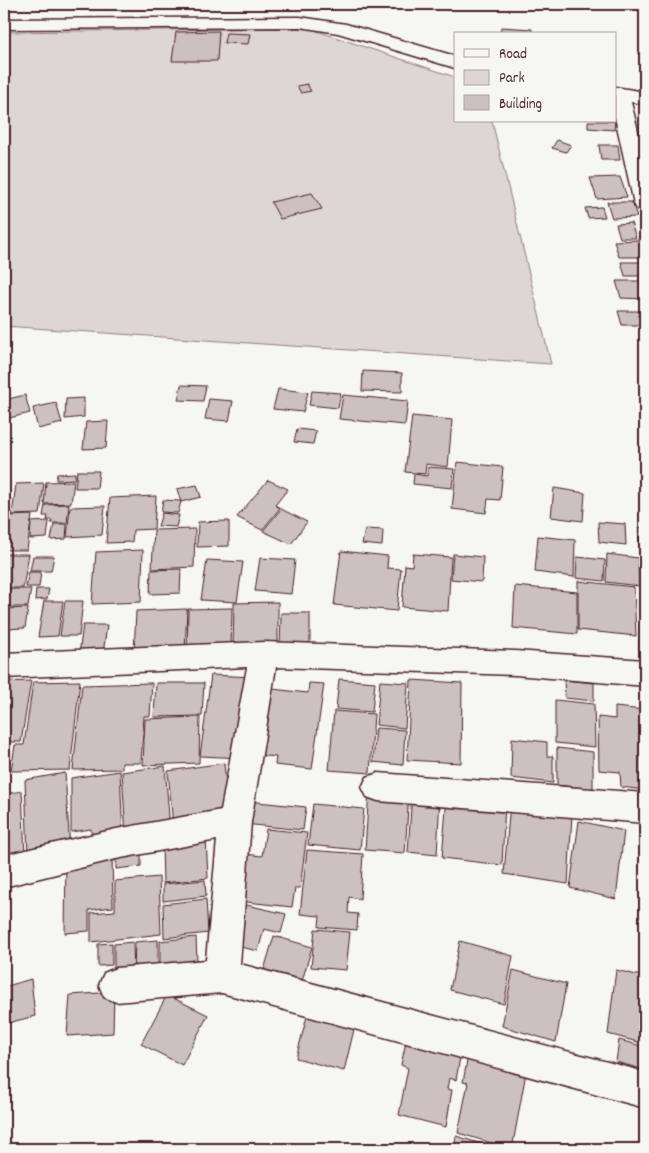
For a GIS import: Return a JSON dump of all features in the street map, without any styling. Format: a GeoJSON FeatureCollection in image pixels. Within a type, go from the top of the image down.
{"type":"FeatureCollection","features":[{"type":"Feature","properties":{"kind":"street"},"geometry":{"type":"LineString","coordinates":[[4,24],[300,22],[340,28],[454,62]]}},
{"type":"Feature","properties":{"kind":"street"},"geometry":{"type":"LineString","coordinates":[[645,98],[618,93],[645,204]]}},
{"type":"Feature","properties":{"kind":"street"},"geometry":{"type":"LineString","coordinates":[[4,665],[264,654],[515,663],[645,673]]}},
{"type":"Feature","properties":{"kind":"street"},"geometry":{"type":"LineString","coordinates":[[222,976],[235,822],[264,654]]}},
{"type":"Feature","properties":{"kind":"street"},"geometry":{"type":"LineString","coordinates":[[378,787],[645,808]]}},
{"type":"Feature","properties":{"kind":"street"},"geometry":{"type":"LineString","coordinates":[[4,872],[116,844],[235,822]]}},
{"type":"Feature","properties":{"kind":"street"},"geometry":{"type":"LineString","coordinates":[[116,985],[222,976],[645,1090]]}},
{"type":"Feature","properties":{"kind":"green space"},"geometry":{"type":"Polygon","coordinates":[[[308,28],[454,77],[454,122],[492,122],[551,364],[4,326],[4,32],[308,28]]]}},
{"type":"Feature","properties":{"kind":"building"},"geometry":{"type":"Polygon","coordinates":[[[501,27],[532,29],[532,32],[500,32],[501,27]]]}},
{"type":"Feature","properties":{"kind":"building"},"geometry":{"type":"Polygon","coordinates":[[[219,31],[217,61],[172,61],[176,32],[219,31]]]}},
{"type":"Feature","properties":{"kind":"building"},"geometry":{"type":"Polygon","coordinates":[[[226,33],[250,34],[248,44],[224,43],[226,33]]]}},
{"type":"Feature","properties":{"kind":"building"},"geometry":{"type":"Polygon","coordinates":[[[307,84],[311,91],[301,93],[297,86],[307,84]]]}},
{"type":"Feature","properties":{"kind":"building"},"geometry":{"type":"Polygon","coordinates":[[[588,122],[615,122],[614,130],[588,128],[588,122]]]}},
{"type":"Feature","properties":{"kind":"building"},"geometry":{"type":"Polygon","coordinates":[[[557,140],[571,145],[566,152],[552,148],[557,140]]]}},
{"type":"Feature","properties":{"kind":"building"},"geometry":{"type":"Polygon","coordinates":[[[599,145],[618,145],[620,160],[601,160],[599,145]]]}},
{"type":"Feature","properties":{"kind":"building"},"geometry":{"type":"Polygon","coordinates":[[[620,177],[627,197],[597,199],[590,178],[620,177]]]}},
{"type":"Feature","properties":{"kind":"building"},"geometry":{"type":"Polygon","coordinates":[[[312,193],[322,209],[280,219],[271,202],[312,193]]]}},
{"type":"Feature","properties":{"kind":"building"},"geometry":{"type":"Polygon","coordinates":[[[607,202],[632,202],[637,217],[612,218],[607,202]]]}},
{"type":"Feature","properties":{"kind":"building"},"geometry":{"type":"Polygon","coordinates":[[[602,207],[605,217],[588,218],[585,208],[602,207]]]}},
{"type":"Feature","properties":{"kind":"building"},"geometry":{"type":"Polygon","coordinates":[[[631,223],[636,238],[620,238],[616,224],[631,223]]]}},
{"type":"Feature","properties":{"kind":"building"},"geometry":{"type":"Polygon","coordinates":[[[640,240],[644,257],[619,257],[614,241],[640,240]]]}},
{"type":"Feature","properties":{"kind":"building"},"geometry":{"type":"Polygon","coordinates":[[[621,262],[644,262],[645,276],[625,276],[621,262]]]}},
{"type":"Feature","properties":{"kind":"building"},"geometry":{"type":"Polygon","coordinates":[[[616,281],[645,281],[645,299],[621,298],[616,281]]]}},
{"type":"Feature","properties":{"kind":"building"},"geometry":{"type":"Polygon","coordinates":[[[618,311],[645,311],[645,325],[622,325],[618,311]]]}},
{"type":"Feature","properties":{"kind":"building"},"geometry":{"type":"Polygon","coordinates":[[[363,371],[402,373],[402,392],[362,391],[363,371]]]}},
{"type":"Feature","properties":{"kind":"building"},"geometry":{"type":"Polygon","coordinates":[[[181,385],[206,386],[203,401],[178,400],[181,385]]]}},
{"type":"Feature","properties":{"kind":"building"},"geometry":{"type":"Polygon","coordinates":[[[278,389],[308,392],[303,412],[273,409],[278,389]]]}},
{"type":"Feature","properties":{"kind":"building"},"geometry":{"type":"Polygon","coordinates":[[[312,391],[341,393],[338,408],[309,405],[312,391]]]}},
{"type":"Feature","properties":{"kind":"building"},"geometry":{"type":"Polygon","coordinates":[[[25,395],[30,413],[5,419],[4,400],[25,395]]]}},
{"type":"Feature","properties":{"kind":"building"},"geometry":{"type":"Polygon","coordinates":[[[343,395],[408,401],[405,425],[339,419],[343,395]]]}},
{"type":"Feature","properties":{"kind":"building"},"geometry":{"type":"Polygon","coordinates":[[[84,398],[84,417],[65,419],[66,399],[84,398]]]}},
{"type":"Feature","properties":{"kind":"building"},"geometry":{"type":"Polygon","coordinates":[[[209,399],[233,401],[229,421],[205,419],[209,399]]]}},
{"type":"Feature","properties":{"kind":"building"},"geometry":{"type":"Polygon","coordinates":[[[56,403],[62,423],[38,429],[33,408],[56,403]]]}},
{"type":"Feature","properties":{"kind":"building"},"geometry":{"type":"Polygon","coordinates":[[[412,416],[452,420],[448,467],[426,464],[425,474],[405,472],[412,416]]]}},
{"type":"Feature","properties":{"kind":"building"},"geometry":{"type":"Polygon","coordinates":[[[108,421],[106,448],[83,449],[86,422],[108,421]]]}},
{"type":"Feature","properties":{"kind":"building"},"geometry":{"type":"Polygon","coordinates":[[[297,429],[316,431],[313,444],[294,442],[297,429]]]}},
{"type":"Feature","properties":{"kind":"building"},"geometry":{"type":"Polygon","coordinates":[[[457,462],[503,467],[500,500],[488,499],[486,513],[452,509],[457,462]]]}},
{"type":"Feature","properties":{"kind":"building"},"geometry":{"type":"Polygon","coordinates":[[[428,467],[454,469],[452,488],[413,484],[414,474],[427,476],[428,467]]]}},
{"type":"Feature","properties":{"kind":"building"},"geometry":{"type":"Polygon","coordinates":[[[77,471],[99,471],[97,488],[75,488],[77,471]]]}},
{"type":"Feature","properties":{"kind":"building"},"geometry":{"type":"Polygon","coordinates":[[[75,473],[75,479],[56,480],[57,474],[75,473]]]}},
{"type":"Feature","properties":{"kind":"building"},"geometry":{"type":"Polygon","coordinates":[[[268,480],[288,489],[275,505],[280,508],[262,530],[237,517],[268,480]]]}},
{"type":"Feature","properties":{"kind":"building"},"geometry":{"type":"Polygon","coordinates":[[[74,481],[71,503],[44,504],[46,482],[74,481]]]}},
{"type":"Feature","properties":{"kind":"building"},"geometry":{"type":"Polygon","coordinates":[[[44,483],[40,514],[12,515],[16,484],[44,483]]]}},
{"type":"Feature","properties":{"kind":"building"},"geometry":{"type":"Polygon","coordinates":[[[197,485],[201,497],[181,502],[177,489],[197,485]]]}},
{"type":"Feature","properties":{"kind":"building"},"geometry":{"type":"Polygon","coordinates":[[[554,488],[585,493],[583,521],[551,517],[554,488]]]}},
{"type":"Feature","properties":{"kind":"building"},"geometry":{"type":"Polygon","coordinates":[[[156,496],[154,529],[133,530],[132,542],[106,543],[110,498],[156,496]]]}},
{"type":"Feature","properties":{"kind":"building"},"geometry":{"type":"Polygon","coordinates":[[[163,500],[181,501],[178,513],[161,512],[163,500]]]}},
{"type":"Feature","properties":{"kind":"building"},"geometry":{"type":"Polygon","coordinates":[[[69,504],[67,523],[51,523],[52,520],[47,520],[48,516],[43,516],[45,505],[69,504]]]}},
{"type":"Feature","properties":{"kind":"building"},"geometry":{"type":"Polygon","coordinates":[[[105,506],[102,535],[67,537],[70,507],[105,506]]]}},
{"type":"Feature","properties":{"kind":"building"},"geometry":{"type":"Polygon","coordinates":[[[281,509],[307,522],[291,544],[263,531],[281,509]]]}},
{"type":"Feature","properties":{"kind":"building"},"geometry":{"type":"Polygon","coordinates":[[[162,513],[179,515],[176,527],[158,526],[162,513]]]}},
{"type":"Feature","properties":{"kind":"building"},"geometry":{"type":"Polygon","coordinates":[[[32,515],[27,550],[4,550],[9,516],[32,515]]]}},
{"type":"Feature","properties":{"kind":"building"},"geometry":{"type":"Polygon","coordinates":[[[49,521],[47,538],[30,539],[31,522],[49,521]]]}},
{"type":"Feature","properties":{"kind":"building"},"geometry":{"type":"Polygon","coordinates":[[[229,521],[229,546],[197,547],[198,522],[229,521]]]}},
{"type":"Feature","properties":{"kind":"building"},"geometry":{"type":"Polygon","coordinates":[[[598,522],[625,524],[626,545],[599,542],[598,522]]]}},
{"type":"Feature","properties":{"kind":"building"},"geometry":{"type":"Polygon","coordinates":[[[54,524],[67,524],[66,539],[51,540],[54,524]]]}},
{"type":"Feature","properties":{"kind":"building"},"geometry":{"type":"Polygon","coordinates":[[[639,527],[645,528],[645,571],[640,571],[639,527]]]}},
{"type":"Feature","properties":{"kind":"building"},"geometry":{"type":"Polygon","coordinates":[[[195,529],[194,567],[152,569],[154,530],[195,529]]]}},
{"type":"Feature","properties":{"kind":"building"},"geometry":{"type":"Polygon","coordinates":[[[365,529],[383,530],[382,546],[362,544],[365,529]]]}},
{"type":"Feature","properties":{"kind":"building"},"geometry":{"type":"Polygon","coordinates":[[[538,536],[575,540],[574,577],[535,572],[538,536]]]}},
{"type":"Feature","properties":{"kind":"building"},"geometry":{"type":"Polygon","coordinates":[[[143,550],[141,602],[92,604],[96,552],[143,550]]]}},
{"type":"Feature","properties":{"kind":"building"},"geometry":{"type":"Polygon","coordinates":[[[341,551],[388,556],[387,568],[401,569],[397,611],[334,605],[341,551]]]}},
{"type":"Feature","properties":{"kind":"building"},"geometry":{"type":"Polygon","coordinates":[[[4,554],[29,554],[23,588],[4,588],[4,554]]]}},
{"type":"Feature","properties":{"kind":"building"},"geometry":{"type":"Polygon","coordinates":[[[413,554],[451,557],[448,611],[402,607],[405,565],[412,566],[413,554]]]}},
{"type":"Feature","properties":{"kind":"building"},"geometry":{"type":"Polygon","coordinates":[[[453,554],[483,557],[482,582],[451,579],[453,554]]]}},
{"type":"Feature","properties":{"kind":"building"},"geometry":{"type":"Polygon","coordinates":[[[607,554],[638,558],[639,586],[606,582],[607,554]]]}},
{"type":"Feature","properties":{"kind":"building"},"geometry":{"type":"Polygon","coordinates":[[[33,556],[54,556],[51,571],[30,571],[33,556]]]}},
{"type":"Feature","properties":{"kind":"building"},"geometry":{"type":"Polygon","coordinates":[[[577,557],[605,560],[604,581],[576,578],[577,557]]]}},
{"type":"Feature","properties":{"kind":"building"},"geometry":{"type":"Polygon","coordinates":[[[260,558],[295,560],[291,594],[255,591],[260,558]]]}},
{"type":"Feature","properties":{"kind":"building"},"geometry":{"type":"Polygon","coordinates":[[[207,560],[243,562],[237,602],[201,600],[207,560]]]}},
{"type":"Feature","properties":{"kind":"building"},"geometry":{"type":"Polygon","coordinates":[[[181,569],[180,593],[150,594],[151,570],[181,569]]]}},
{"type":"Feature","properties":{"kind":"building"},"geometry":{"type":"Polygon","coordinates":[[[29,572],[41,572],[39,587],[26,587],[29,572]]]}},
{"type":"Feature","properties":{"kind":"building"},"geometry":{"type":"Polygon","coordinates":[[[578,581],[634,587],[636,636],[578,630],[578,581]]]}},
{"type":"Feature","properties":{"kind":"building"},"geometry":{"type":"Polygon","coordinates":[[[641,581],[645,581],[645,651],[639,650],[641,581]]]}},
{"type":"Feature","properties":{"kind":"building"},"geometry":{"type":"Polygon","coordinates":[[[515,586],[577,592],[577,634],[513,628],[515,586]]]}},
{"type":"Feature","properties":{"kind":"building"},"geometry":{"type":"Polygon","coordinates":[[[4,589],[31,589],[28,607],[4,607],[4,589]]]}},
{"type":"Feature","properties":{"kind":"building"},"geometry":{"type":"Polygon","coordinates":[[[36,589],[49,589],[47,599],[35,600],[36,589]]]}},
{"type":"Feature","properties":{"kind":"building"},"geometry":{"type":"Polygon","coordinates":[[[44,601],[63,601],[58,636],[38,637],[44,601]]]}},
{"type":"Feature","properties":{"kind":"building"},"geometry":{"type":"Polygon","coordinates":[[[65,601],[83,601],[79,636],[60,636],[65,601]]]}},
{"type":"Feature","properties":{"kind":"building"},"geometry":{"type":"Polygon","coordinates":[[[278,602],[278,649],[233,650],[234,603],[278,602]]]}},
{"type":"Feature","properties":{"kind":"building"},"geometry":{"type":"Polygon","coordinates":[[[28,608],[25,628],[4,629],[4,609],[28,608]]]}},
{"type":"Feature","properties":{"kind":"building"},"geometry":{"type":"Polygon","coordinates":[[[232,608],[231,649],[187,651],[188,609],[232,608]]]}},
{"type":"Feature","properties":{"kind":"building"},"geometry":{"type":"Polygon","coordinates":[[[187,609],[185,651],[134,653],[136,611],[187,609]]]}},
{"type":"Feature","properties":{"kind":"building"},"geometry":{"type":"Polygon","coordinates":[[[281,613],[310,613],[310,649],[280,649],[281,613]]]}},
{"type":"Feature","properties":{"kind":"building"},"geometry":{"type":"Polygon","coordinates":[[[83,625],[107,625],[103,654],[79,654],[83,625]]]}},
{"type":"Feature","properties":{"kind":"building"},"geometry":{"type":"Polygon","coordinates":[[[211,675],[253,677],[243,758],[200,756],[211,675]]]}},
{"type":"Feature","properties":{"kind":"building"},"geometry":{"type":"Polygon","coordinates":[[[339,679],[375,682],[372,712],[336,709],[339,679]]]}},
{"type":"Feature","properties":{"kind":"building"},"geometry":{"type":"Polygon","coordinates":[[[411,680],[462,683],[461,763],[407,760],[411,680]]]}},
{"type":"Feature","properties":{"kind":"building"},"geometry":{"type":"Polygon","coordinates":[[[564,680],[594,683],[594,701],[565,698],[564,680]]]}},
{"type":"Feature","properties":{"kind":"building"},"geometry":{"type":"Polygon","coordinates":[[[31,681],[21,742],[4,742],[4,682],[31,681]]]}},
{"type":"Feature","properties":{"kind":"building"},"geometry":{"type":"Polygon","coordinates":[[[80,681],[70,770],[11,771],[15,745],[24,745],[33,682],[80,681]]]}},
{"type":"Feature","properties":{"kind":"building"},"geometry":{"type":"Polygon","coordinates":[[[380,681],[408,683],[405,728],[376,725],[380,681]]]}},
{"type":"Feature","properties":{"kind":"building"},"geometry":{"type":"Polygon","coordinates":[[[152,683],[150,716],[144,716],[141,763],[122,763],[122,769],[73,770],[82,685],[152,683]]]}},
{"type":"Feature","properties":{"kind":"building"},"geometry":{"type":"Polygon","coordinates":[[[156,683],[204,683],[202,716],[154,717],[156,683]]]}},
{"type":"Feature","properties":{"kind":"building"},"geometry":{"type":"Polygon","coordinates":[[[309,683],[324,684],[312,769],[275,765],[276,757],[255,755],[272,689],[308,693],[309,683]]]}},
{"type":"Feature","properties":{"kind":"building"},"geometry":{"type":"Polygon","coordinates":[[[555,700],[594,704],[595,747],[555,743],[555,700]]]}},
{"type":"Feature","properties":{"kind":"building"},"geometry":{"type":"Polygon","coordinates":[[[615,707],[644,710],[645,790],[621,787],[620,772],[599,770],[598,717],[615,719],[615,707]]]}},
{"type":"Feature","properties":{"kind":"building"},"geometry":{"type":"Polygon","coordinates":[[[334,711],[374,714],[370,773],[329,770],[334,711]]]}},
{"type":"Feature","properties":{"kind":"building"},"geometry":{"type":"Polygon","coordinates":[[[200,717],[199,763],[143,765],[145,719],[200,717]]]}},
{"type":"Feature","properties":{"kind":"building"},"geometry":{"type":"Polygon","coordinates":[[[376,728],[405,730],[403,765],[373,762],[376,728]]]}},
{"type":"Feature","properties":{"kind":"building"},"geometry":{"type":"Polygon","coordinates":[[[512,738],[547,742],[547,756],[553,756],[553,783],[511,778],[512,738]]]}},
{"type":"Feature","properties":{"kind":"building"},"geometry":{"type":"Polygon","coordinates":[[[557,748],[593,752],[593,789],[557,785],[557,748]]]}},
{"type":"Feature","properties":{"kind":"building"},"geometry":{"type":"Polygon","coordinates":[[[224,763],[229,816],[173,825],[168,771],[224,763]]]}},
{"type":"Feature","properties":{"kind":"building"},"geometry":{"type":"Polygon","coordinates":[[[165,766],[170,829],[126,835],[122,772],[165,766]]]}},
{"type":"Feature","properties":{"kind":"building"},"geometry":{"type":"Polygon","coordinates":[[[120,771],[123,840],[92,843],[91,829],[71,832],[71,778],[120,771]]]}},
{"type":"Feature","properties":{"kind":"building"},"geometry":{"type":"Polygon","coordinates":[[[65,773],[70,850],[28,857],[25,780],[65,773]]]}},
{"type":"Feature","properties":{"kind":"building"},"geometry":{"type":"Polygon","coordinates":[[[369,790],[409,793],[405,853],[365,850],[369,790]]]}},
{"type":"Feature","properties":{"kind":"building"},"geometry":{"type":"Polygon","coordinates":[[[22,791],[25,857],[4,861],[4,794],[22,791]]]}},
{"type":"Feature","properties":{"kind":"building"},"geometry":{"type":"Polygon","coordinates":[[[412,793],[440,796],[437,855],[408,852],[412,793]]]}},
{"type":"Feature","properties":{"kind":"building"},"geometry":{"type":"Polygon","coordinates":[[[447,796],[505,803],[502,865],[442,858],[447,796]]]}},
{"type":"Feature","properties":{"kind":"building"},"geometry":{"type":"Polygon","coordinates":[[[248,801],[306,807],[303,830],[244,824],[248,801]]]}},
{"type":"Feature","properties":{"kind":"building"},"geometry":{"type":"Polygon","coordinates":[[[510,803],[572,814],[568,884],[504,874],[510,803]]]}},
{"type":"Feature","properties":{"kind":"building"},"geometry":{"type":"Polygon","coordinates":[[[313,804],[364,809],[360,850],[308,845],[313,804]]]}},
{"type":"Feature","properties":{"kind":"building"},"geometry":{"type":"Polygon","coordinates":[[[579,821],[624,831],[616,899],[570,888],[579,821]]]}},
{"type":"Feature","properties":{"kind":"building"},"geometry":{"type":"Polygon","coordinates":[[[266,829],[307,833],[300,888],[295,888],[292,907],[238,901],[245,854],[262,856],[266,829]]]}},
{"type":"Feature","properties":{"kind":"building"},"geometry":{"type":"Polygon","coordinates":[[[206,838],[208,878],[163,883],[162,843],[206,838]]]}},
{"type":"Feature","properties":{"kind":"building"},"geometry":{"type":"Polygon","coordinates":[[[141,846],[141,866],[116,869],[116,849],[141,846]]]}},
{"type":"Feature","properties":{"kind":"building"},"geometry":{"type":"Polygon","coordinates":[[[307,850],[363,854],[360,899],[349,897],[348,913],[358,914],[357,930],[319,927],[320,916],[300,914],[307,850]]]}},
{"type":"Feature","properties":{"kind":"building"},"geometry":{"type":"Polygon","coordinates":[[[112,853],[113,907],[89,910],[89,931],[65,933],[66,859],[112,853]]]}},
{"type":"Feature","properties":{"kind":"building"},"geometry":{"type":"Polygon","coordinates":[[[159,877],[161,934],[91,942],[91,913],[115,911],[115,881],[159,877]]]}},
{"type":"Feature","properties":{"kind":"building"},"geometry":{"type":"Polygon","coordinates":[[[205,880],[206,896],[163,901],[163,884],[205,880]]]}},
{"type":"Feature","properties":{"kind":"building"},"geometry":{"type":"Polygon","coordinates":[[[206,899],[208,933],[164,938],[163,904],[206,899]]]}},
{"type":"Feature","properties":{"kind":"building"},"geometry":{"type":"Polygon","coordinates":[[[238,903],[286,914],[281,933],[264,929],[258,951],[227,944],[238,903]]]}},
{"type":"Feature","properties":{"kind":"building"},"geometry":{"type":"Polygon","coordinates":[[[315,929],[350,932],[346,970],[311,967],[315,929]]]}},
{"type":"Feature","properties":{"kind":"building"},"geometry":{"type":"Polygon","coordinates":[[[274,936],[312,947],[302,981],[264,970],[274,936]]]}},
{"type":"Feature","properties":{"kind":"building"},"geometry":{"type":"Polygon","coordinates":[[[196,937],[197,962],[160,966],[160,941],[196,937]]]}},
{"type":"Feature","properties":{"kind":"building"},"geometry":{"type":"Polygon","coordinates":[[[158,940],[158,968],[134,970],[135,942],[158,940]]]}},
{"type":"Feature","properties":{"kind":"building"},"geometry":{"type":"Polygon","coordinates":[[[460,941],[513,956],[504,1004],[450,990],[460,941]]]}},
{"type":"Feature","properties":{"kind":"building"},"geometry":{"type":"Polygon","coordinates":[[[133,942],[134,975],[114,976],[114,944],[133,942]]]}},
{"type":"Feature","properties":{"kind":"building"},"geometry":{"type":"Polygon","coordinates":[[[112,943],[112,965],[98,966],[98,944],[112,943]]]}},
{"type":"Feature","properties":{"kind":"building"},"geometry":{"type":"Polygon","coordinates":[[[513,970],[566,984],[556,1042],[502,1026],[513,970]]]}},
{"type":"Feature","properties":{"kind":"building"},"geometry":{"type":"Polygon","coordinates":[[[616,970],[645,977],[645,1044],[608,1034],[616,970]]]}},
{"type":"Feature","properties":{"kind":"building"},"geometry":{"type":"Polygon","coordinates":[[[31,979],[35,1016],[4,1024],[4,987],[31,979]]]}},
{"type":"Feature","properties":{"kind":"building"},"geometry":{"type":"Polygon","coordinates":[[[114,992],[113,1033],[67,1036],[70,995],[114,992]]]}},
{"type":"Feature","properties":{"kind":"building"},"geometry":{"type":"Polygon","coordinates":[[[167,995],[208,1015],[182,1065],[141,1044],[167,995]]]}},
{"type":"Feature","properties":{"kind":"building"},"geometry":{"type":"Polygon","coordinates":[[[310,1005],[357,1017],[344,1071],[296,1058],[310,1005]]]}},
{"type":"Feature","properties":{"kind":"building"},"geometry":{"type":"Polygon","coordinates":[[[408,1032],[462,1046],[456,1080],[449,1078],[447,1089],[452,1090],[446,1127],[399,1115],[408,1068],[401,1065],[408,1032]]]}},
{"type":"Feature","properties":{"kind":"building"},"geometry":{"type":"Polygon","coordinates":[[[619,1040],[645,1047],[645,1070],[616,1062],[619,1040]]]}},
{"type":"Feature","properties":{"kind":"building"},"geometry":{"type":"Polygon","coordinates":[[[469,1050],[527,1067],[512,1149],[458,1133],[468,1083],[463,1082],[469,1050]]]}},
{"type":"Feature","properties":{"kind":"building"},"geometry":{"type":"Polygon","coordinates":[[[456,1136],[495,1148],[495,1149],[454,1149],[456,1136]]]}}]}
